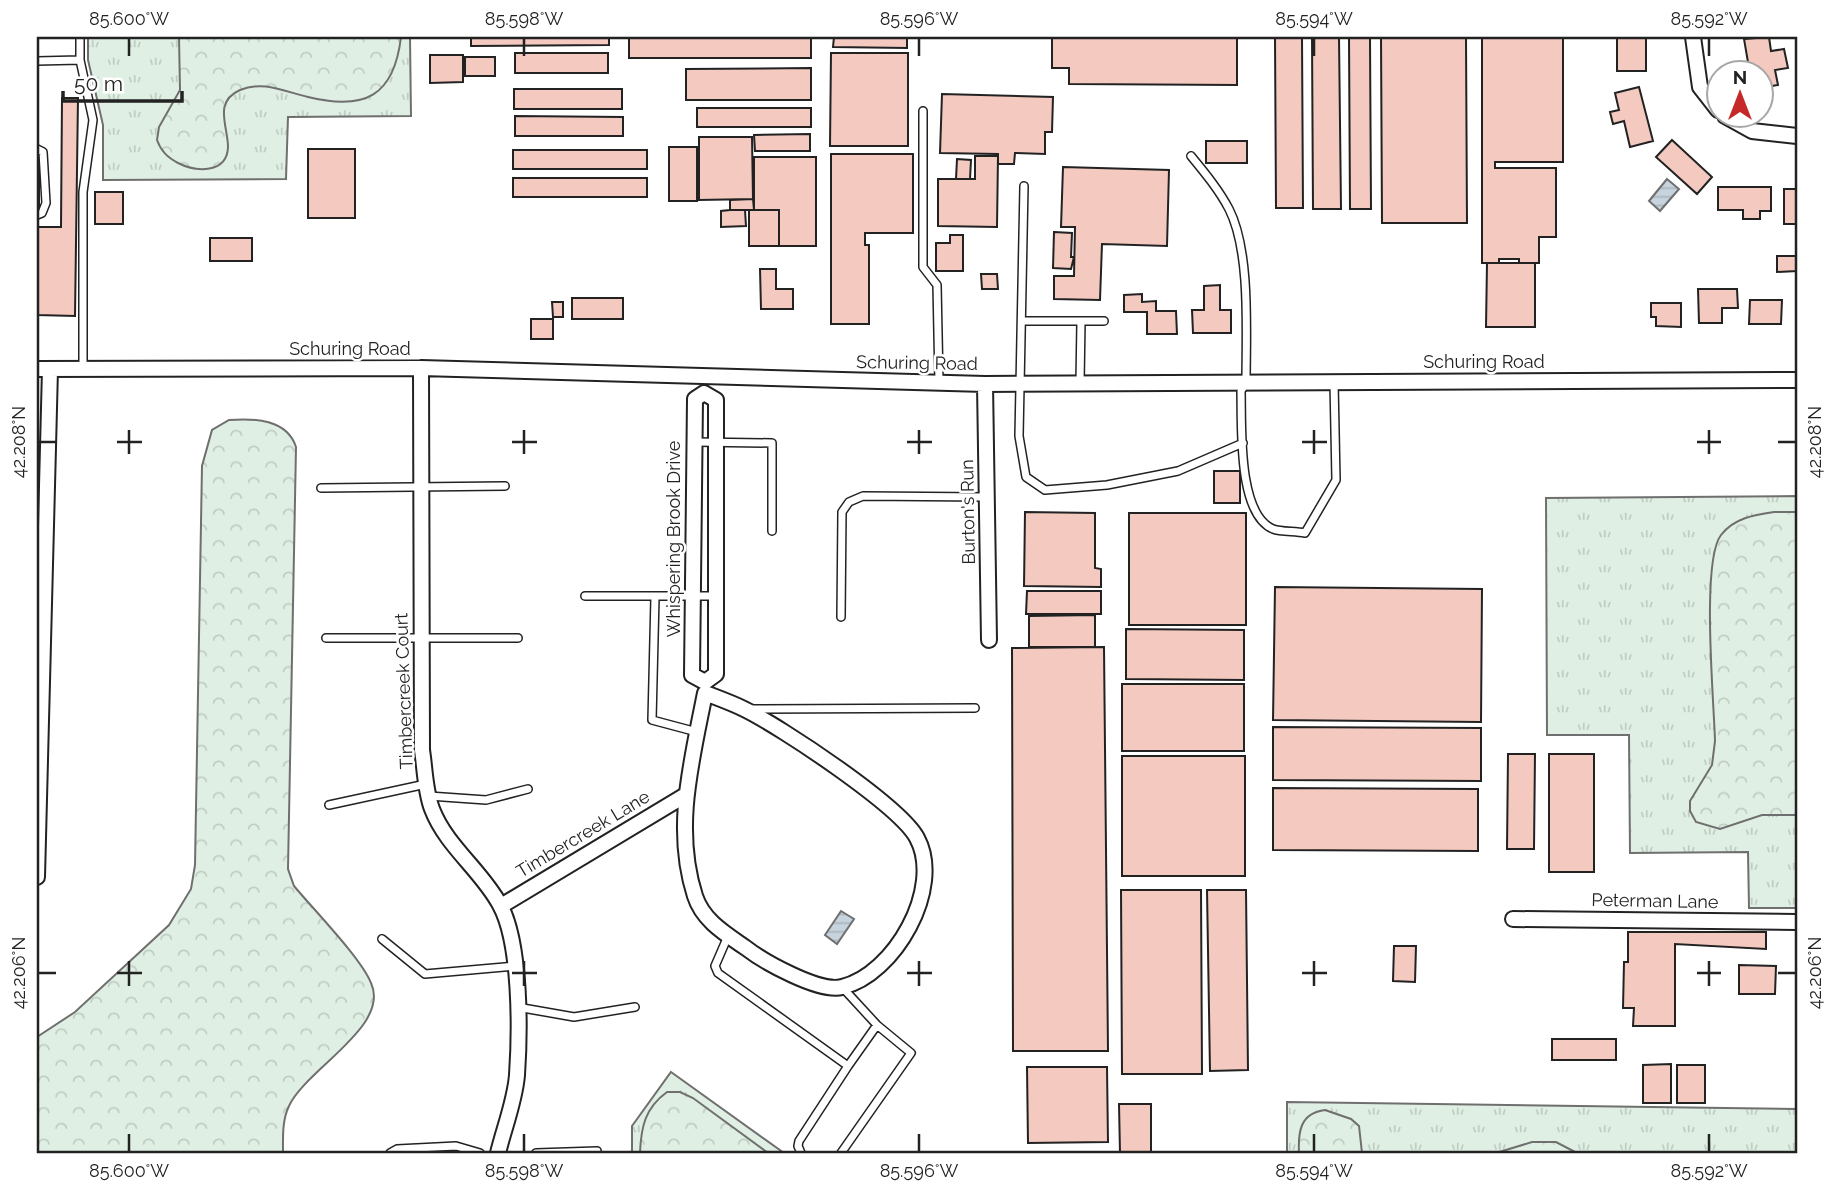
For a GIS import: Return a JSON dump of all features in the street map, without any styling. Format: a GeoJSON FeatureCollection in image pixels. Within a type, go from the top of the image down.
{"type":"FeatureCollection","features":[{"type":"Feature","properties":{"kind":"street"},"geometry":{"type":"LineString","coordinates":[[1693,37],[1700,88],[1704,93]]}},
{"type":"Feature","properties":{"kind":"street"},"geometry":{"type":"LineString","coordinates":[[1750,130],[1797,136]]}},
{"type":"Feature","properties":{"kind":"street","name":"Schuring Road"},"geometry":{"type":"LineString","coordinates":[[43,369],[421,368],[985,384],[1797,380]]}},
{"type":"Feature","properties":{"kind":"street","name":"Timbercreek Court"},"geometry":{"type":"LineString","coordinates":[[421,368],[422,750],[432,809],[448,836],[501,906],[513,941],[516,966],[517,1077],[498,1153]]}},
{"type":"Feature","properties":{"kind":"street"},"geometry":{"type":"LineString","coordinates":[[37,877],[43,369]]}},
{"type":"Feature","properties":{"kind":"street","name":"Whispering Brook Drive"},"geometry":{"type":"LineString","coordinates":[[704,377],[704,393]]}},
{"type":"Feature","properties":{"kind":"street","name":"Burton's Run"},"geometry":{"type":"LineString","coordinates":[[985,384],[989,640]]}},
{"type":"Feature","properties":{"kind":"street","name":"Whispering Brook Drive"},"geometry":{"type":"LineString","coordinates":[[704,393],[695,399],[692,675],[705,687]]}},
{"type":"Feature","properties":{"kind":"street","name":"Whispering Brook Drive"},"geometry":{"type":"LineString","coordinates":[[704,393],[716,400],[716,674],[705,687],[684,796],[688,869],[696,900],[712,923],[759,958],[827,988],[842,987]]}},
{"type":"Feature","properties":{"kind":"street"},"geometry":{"type":"LineString","coordinates":[[705,687],[745,709],[870,792],[906,824],[922,851],[925,868],[913,922],[881,967],[842,987]]}},
{"type":"Feature","properties":{"kind":"street","name":"Timbercreek Lane"},"geometry":{"type":"LineString","coordinates":[[501,906],[684,796]]}},
{"type":"Feature","properties":{"kind":"street","name":"Peterman Lane"},"geometry":{"type":"LineString","coordinates":[[1513,919],[1797,922]]}},
{"type":"Feature","properties":{"kind":"lane"},"geometry":{"type":"LineString","coordinates":[[80,37],[80,60],[93,120],[83,192],[83,369]]}},
{"type":"Feature","properties":{"kind":"lane"},"geometry":{"type":"LineString","coordinates":[[37,61],[80,60]]}},
{"type":"Feature","properties":{"kind":"lane"},"geometry":{"type":"LineString","coordinates":[[923,111],[923,267],[937,285],[939,383]]}},
{"type":"Feature","properties":{"kind":"lane"},"geometry":{"type":"LineString","coordinates":[[37,149],[43,152],[46,203],[42,213],[37,215]]}},
{"type":"Feature","properties":{"kind":"lane"},"geometry":{"type":"LineString","coordinates":[[1191,156],[1210,178],[1231,212],[1244,268],[1246,383],[1241,391],[1243,443],[1252,508],[1272,528],[1305,533],[1336,480],[1334,382]]}},
{"type":"Feature","properties":{"kind":"lane"},"geometry":{"type":"LineString","coordinates":[[1024,186],[1019,436],[1026,477],[1045,490],[1107,485],[1178,471],[1243,443]]}},
{"type":"Feature","properties":{"kind":"lane"},"geometry":{"type":"LineString","coordinates":[[1022,321],[1104,321]]}},
{"type":"Feature","properties":{"kind":"lane"},"geometry":{"type":"LineString","coordinates":[[1080,383],[1081,321]]}},
{"type":"Feature","properties":{"kind":"lane"},"geometry":{"type":"LineString","coordinates":[[694,442],[772,443],[772,530]]}},
{"type":"Feature","properties":{"kind":"lane"},"geometry":{"type":"LineString","coordinates":[[321,488],[505,486]]}},
{"type":"Feature","properties":{"kind":"lane"},"geometry":{"type":"LineString","coordinates":[[841,617],[842,512],[849,502],[863,496],[987,497]]}},
{"type":"Feature","properties":{"kind":"lane"},"geometry":{"type":"LineString","coordinates":[[585,596],[716,596]]}},
{"type":"Feature","properties":{"kind":"lane"},"geometry":{"type":"LineString","coordinates":[[655,597],[652,720],[697,732]]}},
{"type":"Feature","properties":{"kind":"lane"},"geometry":{"type":"LineString","coordinates":[[326,638],[519,638]]}},
{"type":"Feature","properties":{"kind":"lane"},"geometry":{"type":"LineString","coordinates":[[745,709],[975,708]]}},
{"type":"Feature","properties":{"kind":"lane"},"geometry":{"type":"LineString","coordinates":[[328,805],[428,790],[486,800],[528,789]]}},
{"type":"Feature","properties":{"kind":"lane"},"geometry":{"type":"LineString","coordinates":[[728,935],[716,960],[718,973],[848,1066]]}},
{"type":"Feature","properties":{"kind":"lane"},"geometry":{"type":"LineString","coordinates":[[382,939],[425,974],[516,966]]}},
{"type":"Feature","properties":{"kind":"lane"},"geometry":{"type":"LineString","coordinates":[[841,1153],[911,1053],[877,1025],[842,987]]}},
{"type":"Feature","properties":{"kind":"lane"},"geometry":{"type":"LineString","coordinates":[[516,1007],[574,1017],[635,1007]]}},
{"type":"Feature","properties":{"kind":"lane"},"geometry":{"type":"LineString","coordinates":[[801,1153],[797,1146],[799,1141],[877,1025]]}},
{"type":"Feature","properties":{"kind":"lane"},"geometry":{"type":"LineString","coordinates":[[390,1153],[397,1149],[456,1146],[480,1153]]}},
{"type":"Feature","properties":{"kind":"lane"},"geometry":{"type":"LineString","coordinates":[[536,1153],[597,1151]]}},
{"type":"Feature","properties":{"kind":"green space"},"geometry":{"type":"Polygon","coordinates":[[[88,37],[410,37],[411,116],[288,117],[286,179],[103,180],[103,125],[88,60],[88,37]]]}},
{"type":"Feature","properties":{"kind":"green space"},"geometry":{"type":"Polygon","coordinates":[[[179,37],[401,37],[392,73],[384,86],[361,100],[328,101],[258,86],[240,90],[232,95],[224,108],[228,147],[226,156],[216,166],[201,169],[174,161],[163,151],[157,140],[159,127],[180,90],[179,37]]]}},
{"type":"Feature","properties":{"kind":"green space"},"geometry":{"type":"Polygon","coordinates":[[[229,420],[268,422],[285,431],[296,447],[288,869],[294,886],[366,973],[374,999],[369,1015],[358,1031],[298,1092],[289,1106],[284,1123],[283,1153],[37,1153],[37,1037],[75,1012],[169,925],[191,889],[195,865],[202,466],[212,430],[229,420]]]}},
{"type":"Feature","properties":{"kind":"green space"},"geometry":{"type":"Polygon","coordinates":[[[1797,496],[1797,908],[1749,908],[1748,852],[1630,853],[1629,735],[1547,735],[1546,498],[1797,496]]]}},
{"type":"Feature","properties":{"kind":"green space"},"geometry":{"type":"Polygon","coordinates":[[[1797,512],[1797,815],[1762,815],[1720,829],[1696,822],[1690,811],[1690,801],[1712,765],[1715,741],[1711,666],[1711,573],[1715,550],[1726,529],[1752,516],[1797,512]]]}},
{"type":"Feature","properties":{"kind":"green space"},"geometry":{"type":"Polygon","coordinates":[[[671,1072],[784,1153],[632,1153],[632,1126],[671,1072]]]}},
{"type":"Feature","properties":{"kind":"green space"},"geometry":{"type":"Polygon","coordinates":[[[667,1092],[680,1092],[693,1098],[768,1153],[640,1153],[649,1111],[667,1092]]]}},
{"type":"Feature","properties":{"kind":"green space"},"geometry":{"type":"Polygon","coordinates":[[[1287,1102],[1797,1109],[1797,1153],[1287,1153],[1287,1102]]]}},
{"type":"Feature","properties":{"kind":"green space"},"geometry":{"type":"Polygon","coordinates":[[[1325,1110],[1351,1119],[1359,1126],[1362,1153],[1299,1153],[1302,1125],[1310,1115],[1325,1110]]]}},
{"type":"Feature","properties":{"kind":"green space"},"geometry":{"type":"Polygon","coordinates":[[[1532,1142],[1556,1142],[1577,1153],[1496,1153],[1532,1142]]]}},
{"type":"Feature","properties":{"kind":"shaded area"},"geometry":{"type":"Polygon","coordinates":[[[1667,179],[1679,189],[1660,211],[1649,201],[1667,179]]]}},
{"type":"Feature","properties":{"kind":"shaded area"},"geometry":{"type":"Polygon","coordinates":[[[841,911],[854,919],[837,944],[825,935],[841,911]]]}},
{"type":"Feature","properties":{"kind":"building"},"geometry":{"type":"Polygon","coordinates":[[[471,37],[609,37],[609,45],[471,46],[471,37]]]}},
{"type":"Feature","properties":{"kind":"building"},"geometry":{"type":"Polygon","coordinates":[[[629,37],[811,37],[811,58],[629,58],[629,37]]]}},
{"type":"Feature","properties":{"kind":"building"},"geometry":{"type":"Polygon","coordinates":[[[834,37],[907,37],[907,48],[833,47],[834,37]]]}},
{"type":"Feature","properties":{"kind":"building"},"geometry":{"type":"Polygon","coordinates":[[[1052,37],[1237,37],[1237,85],[1069,84],[1069,68],[1052,68],[1052,37]]]}},
{"type":"Feature","properties":{"kind":"building"},"geometry":{"type":"Polygon","coordinates":[[[1275,37],[1302,37],[1303,208],[1276,208],[1275,37]]]}},
{"type":"Feature","properties":{"kind":"building"},"geometry":{"type":"Polygon","coordinates":[[[1312,37],[1339,37],[1341,209],[1313,209],[1312,37]]]}},
{"type":"Feature","properties":{"kind":"building"},"geometry":{"type":"Polygon","coordinates":[[[1349,37],[1370,37],[1371,209],[1350,209],[1349,37]]]}},
{"type":"Feature","properties":{"kind":"building"},"geometry":{"type":"Polygon","coordinates":[[[1381,37],[1466,37],[1467,223],[1382,223],[1381,37]]]}},
{"type":"Feature","properties":{"kind":"building"},"geometry":{"type":"Polygon","coordinates":[[[1482,37],[1563,37],[1563,162],[1495,162],[1495,168],[1556,168],[1556,237],[1539,237],[1539,263],[1499,259],[1499,263],[1482,263],[1482,37]]]}},
{"type":"Feature","properties":{"kind":"building"},"geometry":{"type":"Polygon","coordinates":[[[1617,37],[1646,37],[1646,71],[1617,71],[1617,37]]]}},
{"type":"Feature","properties":{"kind":"building"},"geometry":{"type":"Polygon","coordinates":[[[1769,37],[1771,51],[1784,49],[1788,68],[1775,70],[1778,85],[1774,86],[1774,60],[1748,60],[1744,39],[1769,37]]]}},
{"type":"Feature","properties":{"kind":"building"},"geometry":{"type":"Polygon","coordinates":[[[515,53],[608,53],[608,73],[515,73],[515,53]]]}},
{"type":"Feature","properties":{"kind":"building"},"geometry":{"type":"Polygon","coordinates":[[[831,53],[908,53],[908,146],[830,146],[831,53]]]}},
{"type":"Feature","properties":{"kind":"building"},"geometry":{"type":"Polygon","coordinates":[[[430,55],[463,55],[463,82],[430,83],[430,55]]]}},
{"type":"Feature","properties":{"kind":"building"},"geometry":{"type":"Polygon","coordinates":[[[465,57],[495,57],[495,76],[465,76],[465,57]]]}},
{"type":"Feature","properties":{"kind":"building"},"geometry":{"type":"Polygon","coordinates":[[[811,68],[811,100],[686,100],[686,69],[811,68]]]}},
{"type":"Feature","properties":{"kind":"building"},"geometry":{"type":"Polygon","coordinates":[[[1639,87],[1653,141],[1630,147],[1624,121],[1613,124],[1610,112],[1619,110],[1615,93],[1639,87]]]}},
{"type":"Feature","properties":{"kind":"building"},"geometry":{"type":"Polygon","coordinates":[[[514,89],[622,89],[622,109],[514,109],[514,89]]]}},
{"type":"Feature","properties":{"kind":"building"},"geometry":{"type":"Polygon","coordinates":[[[942,94],[1053,97],[1052,132],[1045,132],[1045,154],[1015,153],[1014,164],[998,164],[998,154],[940,153],[942,94]]]}},
{"type":"Feature","properties":{"kind":"building"},"geometry":{"type":"Polygon","coordinates":[[[62,98],[78,98],[75,316],[37,315],[37,227],[61,227],[62,98]]]}},
{"type":"Feature","properties":{"kind":"building"},"geometry":{"type":"Polygon","coordinates":[[[697,108],[811,108],[811,127],[697,127],[697,108]]]}},
{"type":"Feature","properties":{"kind":"building"},"geometry":{"type":"Polygon","coordinates":[[[515,116],[623,117],[623,136],[515,136],[515,116]]]}},
{"type":"Feature","properties":{"kind":"building"},"geometry":{"type":"Polygon","coordinates":[[[810,134],[810,151],[755,151],[754,135],[810,134]]]}},
{"type":"Feature","properties":{"kind":"building"},"geometry":{"type":"Polygon","coordinates":[[[699,137],[752,137],[753,199],[699,200],[699,137]]]}},
{"type":"Feature","properties":{"kind":"building"},"geometry":{"type":"Polygon","coordinates":[[[1672,140],[1712,177],[1697,194],[1656,157],[1672,140]]]}},
{"type":"Feature","properties":{"kind":"building"},"geometry":{"type":"Polygon","coordinates":[[[1206,141],[1247,141],[1247,163],[1206,163],[1206,141]]]}},
{"type":"Feature","properties":{"kind":"building"},"geometry":{"type":"Polygon","coordinates":[[[669,147],[697,147],[697,201],[669,201],[669,147]]]}},
{"type":"Feature","properties":{"kind":"building"},"geometry":{"type":"Polygon","coordinates":[[[308,149],[355,149],[355,218],[308,218],[308,149]]]}},
{"type":"Feature","properties":{"kind":"building"},"geometry":{"type":"Polygon","coordinates":[[[513,150],[647,150],[647,169],[513,169],[513,150]]]}},
{"type":"Feature","properties":{"kind":"building"},"geometry":{"type":"Polygon","coordinates":[[[831,154],[913,154],[913,233],[865,233],[865,245],[869,245],[869,324],[831,324],[831,154]]]}},
{"type":"Feature","properties":{"kind":"building"},"geometry":{"type":"Polygon","coordinates":[[[975,156],[998,156],[997,227],[938,226],[938,179],[975,179],[975,156]]]}},
{"type":"Feature","properties":{"kind":"building"},"geometry":{"type":"Polygon","coordinates":[[[754,157],[816,157],[816,246],[779,246],[779,210],[754,210],[754,157]]]}},
{"type":"Feature","properties":{"kind":"building"},"geometry":{"type":"Polygon","coordinates":[[[957,159],[971,160],[970,179],[956,179],[957,159]]]}},
{"type":"Feature","properties":{"kind":"building"},"geometry":{"type":"Polygon","coordinates":[[[1063,167],[1169,170],[1167,246],[1102,244],[1100,300],[1054,299],[1054,276],[1074,276],[1075,227],[1061,227],[1063,167]]]}},
{"type":"Feature","properties":{"kind":"building"},"geometry":{"type":"Polygon","coordinates":[[[39,169],[39,210],[37,210],[39,169]]]}},
{"type":"Feature","properties":{"kind":"building"},"geometry":{"type":"Polygon","coordinates":[[[513,178],[647,178],[647,197],[513,197],[513,178]]]}},
{"type":"Feature","properties":{"kind":"building"},"geometry":{"type":"Polygon","coordinates":[[[1718,187],[1771,187],[1771,211],[1760,211],[1760,219],[1743,219],[1743,210],[1718,210],[1718,187]]]}},
{"type":"Feature","properties":{"kind":"building"},"geometry":{"type":"Polygon","coordinates":[[[1784,189],[1797,189],[1797,224],[1784,224],[1784,189]]]}},
{"type":"Feature","properties":{"kind":"building"},"geometry":{"type":"Polygon","coordinates":[[[95,192],[123,192],[123,224],[95,224],[95,192]]]}},
{"type":"Feature","properties":{"kind":"building"},"geometry":{"type":"Polygon","coordinates":[[[753,199],[754,210],[730,210],[730,200],[753,199]]]}},
{"type":"Feature","properties":{"kind":"building"},"geometry":{"type":"Polygon","coordinates":[[[745,210],[746,226],[721,227],[721,211],[745,210]]]}},
{"type":"Feature","properties":{"kind":"building"},"geometry":{"type":"Polygon","coordinates":[[[749,210],[779,210],[779,246],[749,246],[749,210]]]}},
{"type":"Feature","properties":{"kind":"building"},"geometry":{"type":"Polygon","coordinates":[[[1054,232],[1072,233],[1071,257],[1074,257],[1071,269],[1053,268],[1054,232]]]}},
{"type":"Feature","properties":{"kind":"building"},"geometry":{"type":"Polygon","coordinates":[[[950,235],[963,235],[963,271],[936,271],[936,243],[950,243],[950,235]]]}},
{"type":"Feature","properties":{"kind":"building"},"geometry":{"type":"Polygon","coordinates":[[[210,238],[252,238],[252,261],[210,261],[210,238]]]}},
{"type":"Feature","properties":{"kind":"building"},"geometry":{"type":"Polygon","coordinates":[[[1777,256],[1797,256],[1797,271],[1777,272],[1777,256]]]}},
{"type":"Feature","properties":{"kind":"building"},"geometry":{"type":"Polygon","coordinates":[[[1487,263],[1535,263],[1535,327],[1486,327],[1487,263]]]}},
{"type":"Feature","properties":{"kind":"building"},"geometry":{"type":"Polygon","coordinates":[[[760,269],[776,269],[776,289],[793,289],[793,309],[761,309],[760,269]]]}},
{"type":"Feature","properties":{"kind":"building"},"geometry":{"type":"Polygon","coordinates":[[[981,274],[997,274],[998,289],[982,289],[981,274]]]}},
{"type":"Feature","properties":{"kind":"building"},"geometry":{"type":"Polygon","coordinates":[[[1220,285],[1220,310],[1231,310],[1231,333],[1193,333],[1192,310],[1204,310],[1204,286],[1220,285]]]}},
{"type":"Feature","properties":{"kind":"building"},"geometry":{"type":"Polygon","coordinates":[[[1698,289],[1737,289],[1738,308],[1722,308],[1722,323],[1699,323],[1698,289]]]}},
{"type":"Feature","properties":{"kind":"building"},"geometry":{"type":"Polygon","coordinates":[[[1142,294],[1142,302],[1156,301],[1156,311],[1176,311],[1177,334],[1147,334],[1147,312],[1124,312],[1124,295],[1142,294]]]}},
{"type":"Feature","properties":{"kind":"building"},"geometry":{"type":"Polygon","coordinates":[[[572,298],[623,298],[623,319],[572,319],[572,298]]]}},
{"type":"Feature","properties":{"kind":"building"},"geometry":{"type":"Polygon","coordinates":[[[1750,300],[1782,300],[1781,324],[1749,324],[1750,300]]]}},
{"type":"Feature","properties":{"kind":"building"},"geometry":{"type":"Polygon","coordinates":[[[552,302],[563,302],[563,317],[553,317],[552,302]]]}},
{"type":"Feature","properties":{"kind":"building"},"geometry":{"type":"Polygon","coordinates":[[[1651,303],[1681,303],[1681,327],[1656,326],[1656,317],[1651,317],[1651,303]]]}},
{"type":"Feature","properties":{"kind":"building"},"geometry":{"type":"Polygon","coordinates":[[[531,319],[553,319],[553,339],[531,339],[531,319]]]}},
{"type":"Feature","properties":{"kind":"building"},"geometry":{"type":"Polygon","coordinates":[[[1214,471],[1240,471],[1240,503],[1214,503],[1214,471]]]}},
{"type":"Feature","properties":{"kind":"building"},"geometry":{"type":"Polygon","coordinates":[[[1025,512],[1095,513],[1095,568],[1101,569],[1101,587],[1024,586],[1025,512]]]}},
{"type":"Feature","properties":{"kind":"building"},"geometry":{"type":"Polygon","coordinates":[[[1129,513],[1246,513],[1246,625],[1129,625],[1129,513]]]}},
{"type":"Feature","properties":{"kind":"building"},"geometry":{"type":"Polygon","coordinates":[[[1275,587],[1482,589],[1481,722],[1273,720],[1275,587]]]}},
{"type":"Feature","properties":{"kind":"building"},"geometry":{"type":"Polygon","coordinates":[[[1027,591],[1101,591],[1101,614],[1026,614],[1027,591]]]}},
{"type":"Feature","properties":{"kind":"building"},"geometry":{"type":"Polygon","coordinates":[[[1095,615],[1095,647],[1029,647],[1029,616],[1095,615]]]}},
{"type":"Feature","properties":{"kind":"building"},"geometry":{"type":"Polygon","coordinates":[[[1126,629],[1244,630],[1244,680],[1126,679],[1126,629]]]}},
{"type":"Feature","properties":{"kind":"building"},"geometry":{"type":"Polygon","coordinates":[[[1104,647],[1108,1051],[1013,1051],[1012,648],[1104,647]]]}},
{"type":"Feature","properties":{"kind":"building"},"geometry":{"type":"Polygon","coordinates":[[[1122,684],[1244,684],[1244,751],[1122,751],[1122,684]]]}},
{"type":"Feature","properties":{"kind":"building"},"geometry":{"type":"Polygon","coordinates":[[[1273,727],[1481,728],[1481,781],[1273,780],[1273,727]]]}},
{"type":"Feature","properties":{"kind":"building"},"geometry":{"type":"Polygon","coordinates":[[[1508,754],[1535,754],[1534,849],[1507,849],[1508,754]]]}},
{"type":"Feature","properties":{"kind":"building"},"geometry":{"type":"Polygon","coordinates":[[[1549,754],[1594,754],[1594,872],[1549,872],[1549,754]]]}},
{"type":"Feature","properties":{"kind":"building"},"geometry":{"type":"Polygon","coordinates":[[[1122,756],[1245,756],[1245,876],[1122,876],[1122,756]]]}},
{"type":"Feature","properties":{"kind":"building"},"geometry":{"type":"Polygon","coordinates":[[[1273,788],[1478,789],[1478,851],[1273,850],[1273,788]]]}},
{"type":"Feature","properties":{"kind":"building"},"geometry":{"type":"Polygon","coordinates":[[[1121,890],[1201,890],[1202,1074],[1122,1074],[1121,890]]]}},
{"type":"Feature","properties":{"kind":"building"},"geometry":{"type":"Polygon","coordinates":[[[1207,890],[1246,890],[1248,1070],[1210,1071],[1207,890]]]}},
{"type":"Feature","properties":{"kind":"building"},"geometry":{"type":"Polygon","coordinates":[[[1628,932],[1766,932],[1766,949],[1675,944],[1675,1026],[1633,1026],[1634,1008],[1623,1008],[1628,932]]]}},
{"type":"Feature","properties":{"kind":"building"},"geometry":{"type":"Polygon","coordinates":[[[1394,946],[1416,946],[1415,982],[1393,981],[1394,946]]]}},
{"type":"Feature","properties":{"kind":"building"},"geometry":{"type":"Polygon","coordinates":[[[1739,965],[1776,966],[1775,994],[1739,994],[1739,965]]]}},
{"type":"Feature","properties":{"kind":"building"},"geometry":{"type":"Polygon","coordinates":[[[1552,1039],[1616,1039],[1616,1060],[1552,1060],[1552,1039]]]}},
{"type":"Feature","properties":{"kind":"building"},"geometry":{"type":"Polygon","coordinates":[[[1671,1064],[1671,1103],[1643,1103],[1643,1065],[1671,1064]]]}},
{"type":"Feature","properties":{"kind":"building"},"geometry":{"type":"Polygon","coordinates":[[[1677,1065],[1705,1065],[1705,1103],[1677,1103],[1677,1065]]]}},
{"type":"Feature","properties":{"kind":"building"},"geometry":{"type":"Polygon","coordinates":[[[1027,1067],[1107,1067],[1108,1142],[1028,1143],[1027,1067]]]}},
{"type":"Feature","properties":{"kind":"building"},"geometry":{"type":"Polygon","coordinates":[[[1119,1104],[1151,1104],[1151,1153],[1120,1153],[1119,1104]]]}}]}
